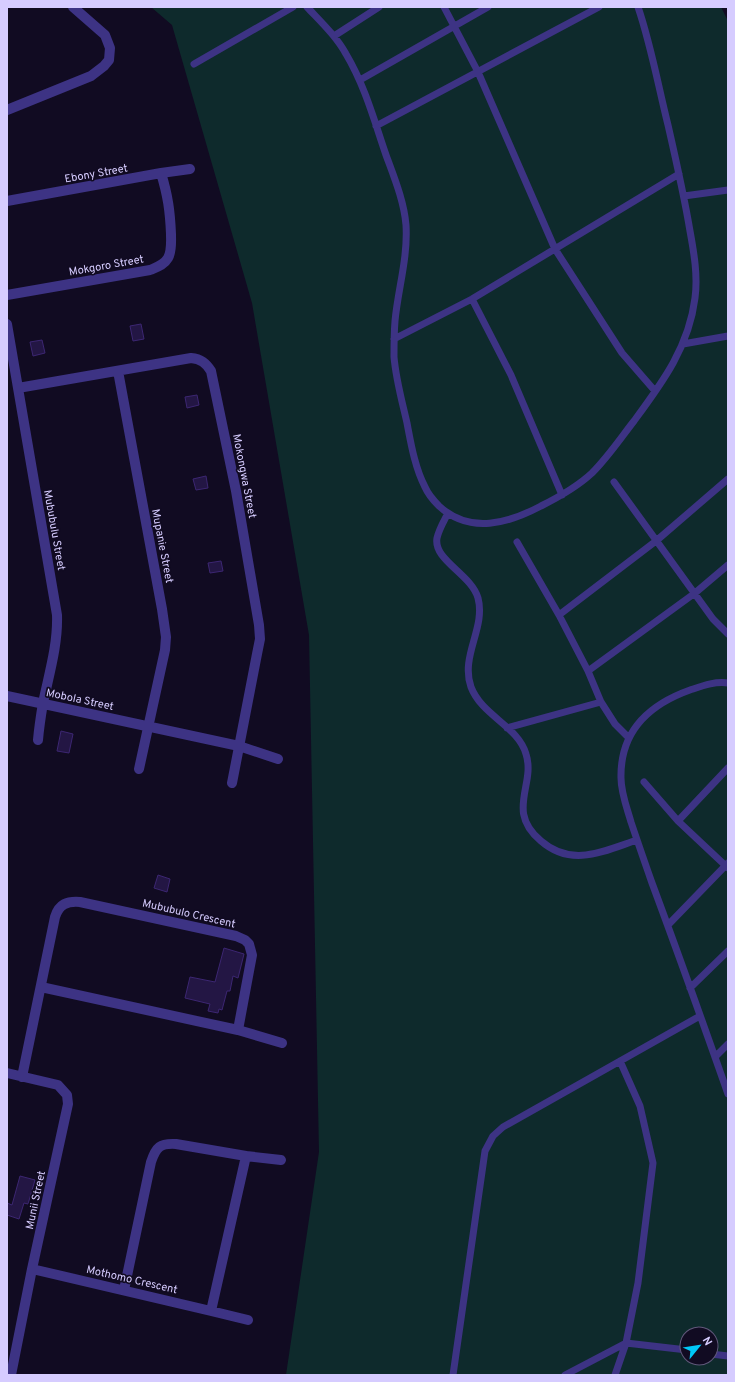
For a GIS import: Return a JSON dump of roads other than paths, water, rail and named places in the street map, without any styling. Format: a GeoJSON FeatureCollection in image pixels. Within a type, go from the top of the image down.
{"type":"FeatureCollection","features":[{"type":"Feature","properties":{"kind":"street"},"geometry":{"type":"LineString","coordinates":[[7,110],[91,76],[109,60],[110,48],[105,35],[73,7]]}},
{"type":"Feature","properties":{"kind":"street","name":"Ebony Street"},"geometry":{"type":"LineString","coordinates":[[7,201],[190,169]]}},
{"type":"Feature","properties":{"kind":"street","name":"Mokgoro Street"},"geometry":{"type":"LineString","coordinates":[[7,295],[150,270],[164,263],[168,258],[170,251],[170,205],[161,173]]}},
{"type":"Feature","properties":{"kind":"street","name":"Mububulu Street"},"geometry":{"type":"LineString","coordinates":[[7,324],[58,628],[43,704],[38,740]]}},
{"type":"Feature","properties":{"kind":"street","name":"Mokongwa Street"},"geometry":{"type":"LineString","coordinates":[[18,388],[192,358],[197,359],[207,365],[214,378],[236,491],[259,625],[260,639],[232,783]]}},
{"type":"Feature","properties":{"kind":"street","name":"Mupanie Street"},"geometry":{"type":"LineString","coordinates":[[118,371],[165,625],[165,650],[148,726]]}},
{"type":"Feature","properties":{"kind":"street","name":"Mobola Street"},"geometry":{"type":"LineString","coordinates":[[7,696],[239,746],[278,759]]}},
{"type":"Feature","properties":{"kind":"street"},"geometry":{"type":"LineString","coordinates":[[139,769],[148,726]]}},
{"type":"Feature","properties":{"kind":"street","name":"Mububulo Crescent"},"geometry":{"type":"LineString","coordinates":[[22,1077],[55,917],[57,911],[64,904],[69,902],[80,902],[151,917],[236,936],[245,940],[251,948],[252,960],[238,1030]]}},
{"type":"Feature","properties":{"kind":"street"},"geometry":{"type":"LineString","coordinates":[[41,986],[238,1030],[282,1043]]}},
{"type":"Feature","properties":{"kind":"street","name":"Munii Street"},"geometry":{"type":"LineString","coordinates":[[7,1073],[62,1087],[67,1095],[68,1104],[32,1268],[11,1375]]}},
{"type":"Feature","properties":{"kind":"street"},"geometry":{"type":"LineString","coordinates":[[124,1290],[151,1162],[156,1150],[161,1145],[176,1144],[246,1156],[281,1160]]}},
{"type":"Feature","properties":{"kind":"street"},"geometry":{"type":"LineString","coordinates":[[211,1310],[246,1156]]}},
{"type":"Feature","properties":{"kind":"street","name":"Mothomo Crescent"},"geometry":{"type":"LineString","coordinates":[[32,1268],[248,1320]]}},
{"type":"Feature","properties":{"kind":"lane"},"geometry":{"type":"LineString","coordinates":[[194,64],[293,7]]}},
{"type":"Feature","properties":{"kind":"lane"},"geometry":{"type":"LineString","coordinates":[[307,7],[334,36],[345,52],[360,80],[403,206],[406,224],[405,262],[395,318],[394,360],[397,381],[418,472],[424,486],[431,496],[439,506],[448,513],[470,522],[490,524],[526,514],[562,495],[591,474],[668,373],[683,344],[692,315],[696,286],[695,266],[684,196],[645,26],[638,7]]}},
{"type":"Feature","properties":{"kind":"lane"},"geometry":{"type":"LineString","coordinates":[[334,36],[379,7]]}},
{"type":"Feature","properties":{"kind":"lane"},"geometry":{"type":"LineString","coordinates":[[444,7],[478,72],[554,249],[622,353],[655,391]]}},
{"type":"Feature","properties":{"kind":"lane"},"geometry":{"type":"LineString","coordinates":[[360,80],[488,7]]}},
{"type":"Feature","properties":{"kind":"lane"},"geometry":{"type":"LineString","coordinates":[[376,126],[599,7]]}},
{"type":"Feature","properties":{"kind":"lane"},"geometry":{"type":"LineString","coordinates":[[394,339],[472,299],[679,174]]}},
{"type":"Feature","properties":{"kind":"lane"},"geometry":{"type":"LineString","coordinates":[[684,196],[728,190]]}},
{"type":"Feature","properties":{"kind":"lane"},"geometry":{"type":"LineString","coordinates":[[472,299],[511,375],[562,495]]}},
{"type":"Feature","properties":{"kind":"lane"},"geometry":{"type":"LineString","coordinates":[[683,344],[728,336]]}},
{"type":"Feature","properties":{"kind":"lane"},"geometry":{"type":"LineString","coordinates":[[559,615],[656,540],[728,478]]}},
{"type":"Feature","properties":{"kind":"lane"},"geometry":{"type":"LineString","coordinates":[[614,482],[713,619],[728,634]]}},
{"type":"Feature","properties":{"kind":"lane"},"geometry":{"type":"LineString","coordinates":[[448,513],[438,532],[437,544],[439,551],[448,563],[470,583],[479,603],[478,618],[469,654],[468,666],[471,686],[478,700],[489,713],[518,739],[526,752],[528,762],[523,801],[524,812],[528,825],[540,840],[558,852],[579,856],[592,855],[637,840]]}},
{"type":"Feature","properties":{"kind":"lane"},"geometry":{"type":"LineString","coordinates":[[516,542],[559,615],[588,671],[601,702],[615,724],[629,738]]}},
{"type":"Feature","properties":{"kind":"lane"},"geometry":{"type":"LineString","coordinates":[[588,671],[695,593],[728,565]]}},
{"type":"Feature","properties":{"kind":"lane"},"geometry":{"type":"LineString","coordinates":[[728,683],[709,684],[675,695],[657,706],[644,716],[634,728],[625,748],[621,763],[623,796],[637,840],[728,1094]]}},
{"type":"Feature","properties":{"kind":"lane"},"geometry":{"type":"LineString","coordinates":[[507,728],[601,702]]}},
{"type":"Feature","properties":{"kind":"lane"},"geometry":{"type":"LineString","coordinates":[[678,821],[728,768]]}},
{"type":"Feature","properties":{"kind":"lane"},"geometry":{"type":"LineString","coordinates":[[644,782],[678,821],[727,865],[668,925]]}},
{"type":"Feature","properties":{"kind":"lane"},"geometry":{"type":"LineString","coordinates":[[690,988],[728,951]]}},
{"type":"Feature","properties":{"kind":"lane"},"geometry":{"type":"LineString","coordinates":[[453,1375],[485,1151],[493,1136],[502,1127],[700,1016]]}},
{"type":"Feature","properties":{"kind":"lane"},"geometry":{"type":"LineString","coordinates":[[715,1057],[728,1044]]}},
{"type":"Feature","properties":{"kind":"lane"},"geometry":{"type":"LineString","coordinates":[[615,1375],[626,1343],[638,1283],[653,1163],[640,1106],[620,1061]]}},
{"type":"Feature","properties":{"kind":"lane"},"geometry":{"type":"LineString","coordinates":[[565,1375],[626,1343],[679,1349]]}}]}
